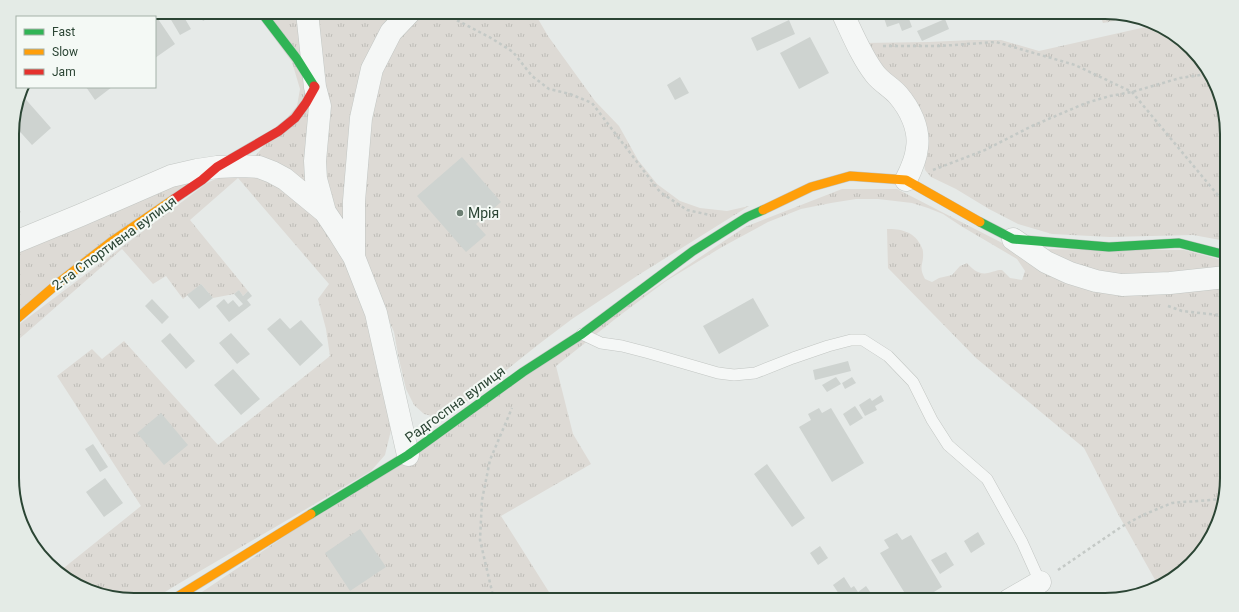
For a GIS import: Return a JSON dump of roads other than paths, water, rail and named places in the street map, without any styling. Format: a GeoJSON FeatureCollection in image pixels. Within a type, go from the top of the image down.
{"type":"FeatureCollection","features":[{"type":"Feature","properties":{"kind":"street"},"geometry":{"type":"LineString","coordinates":[[266,19],[297,59],[315,87]]}},
{"type":"Feature","properties":{"kind":"street"},"geometry":{"type":"LineString","coordinates":[[308,19],[315,87],[320,106],[315,161],[316,179],[325,212],[354,257],[376,313],[408,455]]}},
{"type":"Feature","properties":{"kind":"street"},"geometry":{"type":"LineString","coordinates":[[354,257],[354,201],[361,118],[372,69],[391,32],[403,19]]}},
{"type":"Feature","properties":{"kind":"street"},"geometry":{"type":"LineString","coordinates":[[845,19],[858,46],[876,75],[898,95],[907,107],[917,131],[918,147],[915,159],[906,180],[959,211],[1013,239],[1046,262],[1070,273],[1096,281],[1122,284],[1170,283],[1220,278]]}},
{"type":"Feature","properties":{"kind":"street"},"geometry":{"type":"LineString","coordinates":[[217,167],[279,131],[295,118],[315,87]]}},
{"type":"Feature","properties":{"kind":"street","name":"2-га Спортивна вулиця"},"geometry":{"type":"LineString","coordinates":[[19,240],[171,176],[217,167],[259,167],[272,172],[285,179],[325,212]]}},
{"type":"Feature","properties":{"kind":"street","name":"2-га Спортивна вулиця"},"geometry":{"type":"LineString","coordinates":[[19,317],[57,284],[111,242],[202,180],[217,167]]}},
{"type":"Feature","properties":{"kind":"street","name":"Радгоспна вулиця"},"geometry":{"type":"LineString","coordinates":[[183,593],[408,455],[524,372],[582,334],[693,251],[747,217],[811,187],[850,176],[906,180]]}},
{"type":"Feature","properties":{"kind":"street"},"geometry":{"type":"LineString","coordinates":[[1013,239],[1109,247],[1179,243],[1220,253]]}},
{"type":"Feature","properties":{"kind":"street"},"geometry":{"type":"LineString","coordinates":[[1021,593],[1040,582]]}},
{"type":"Feature","properties":{"kind":"lane"},"geometry":{"type":"LineString","coordinates":[[582,334],[601,343],[622,346],[718,373],[734,375],[755,373],[828,346],[851,340],[863,340],[888,356],[913,382],[932,420],[948,445],[987,479],[1022,542],[1040,582]]}},
{"type":"Feature","properties":{"kind":"place","name":"Мрія"},"geometry":{"type":"Point","coordinates":[460,213]}}]}
